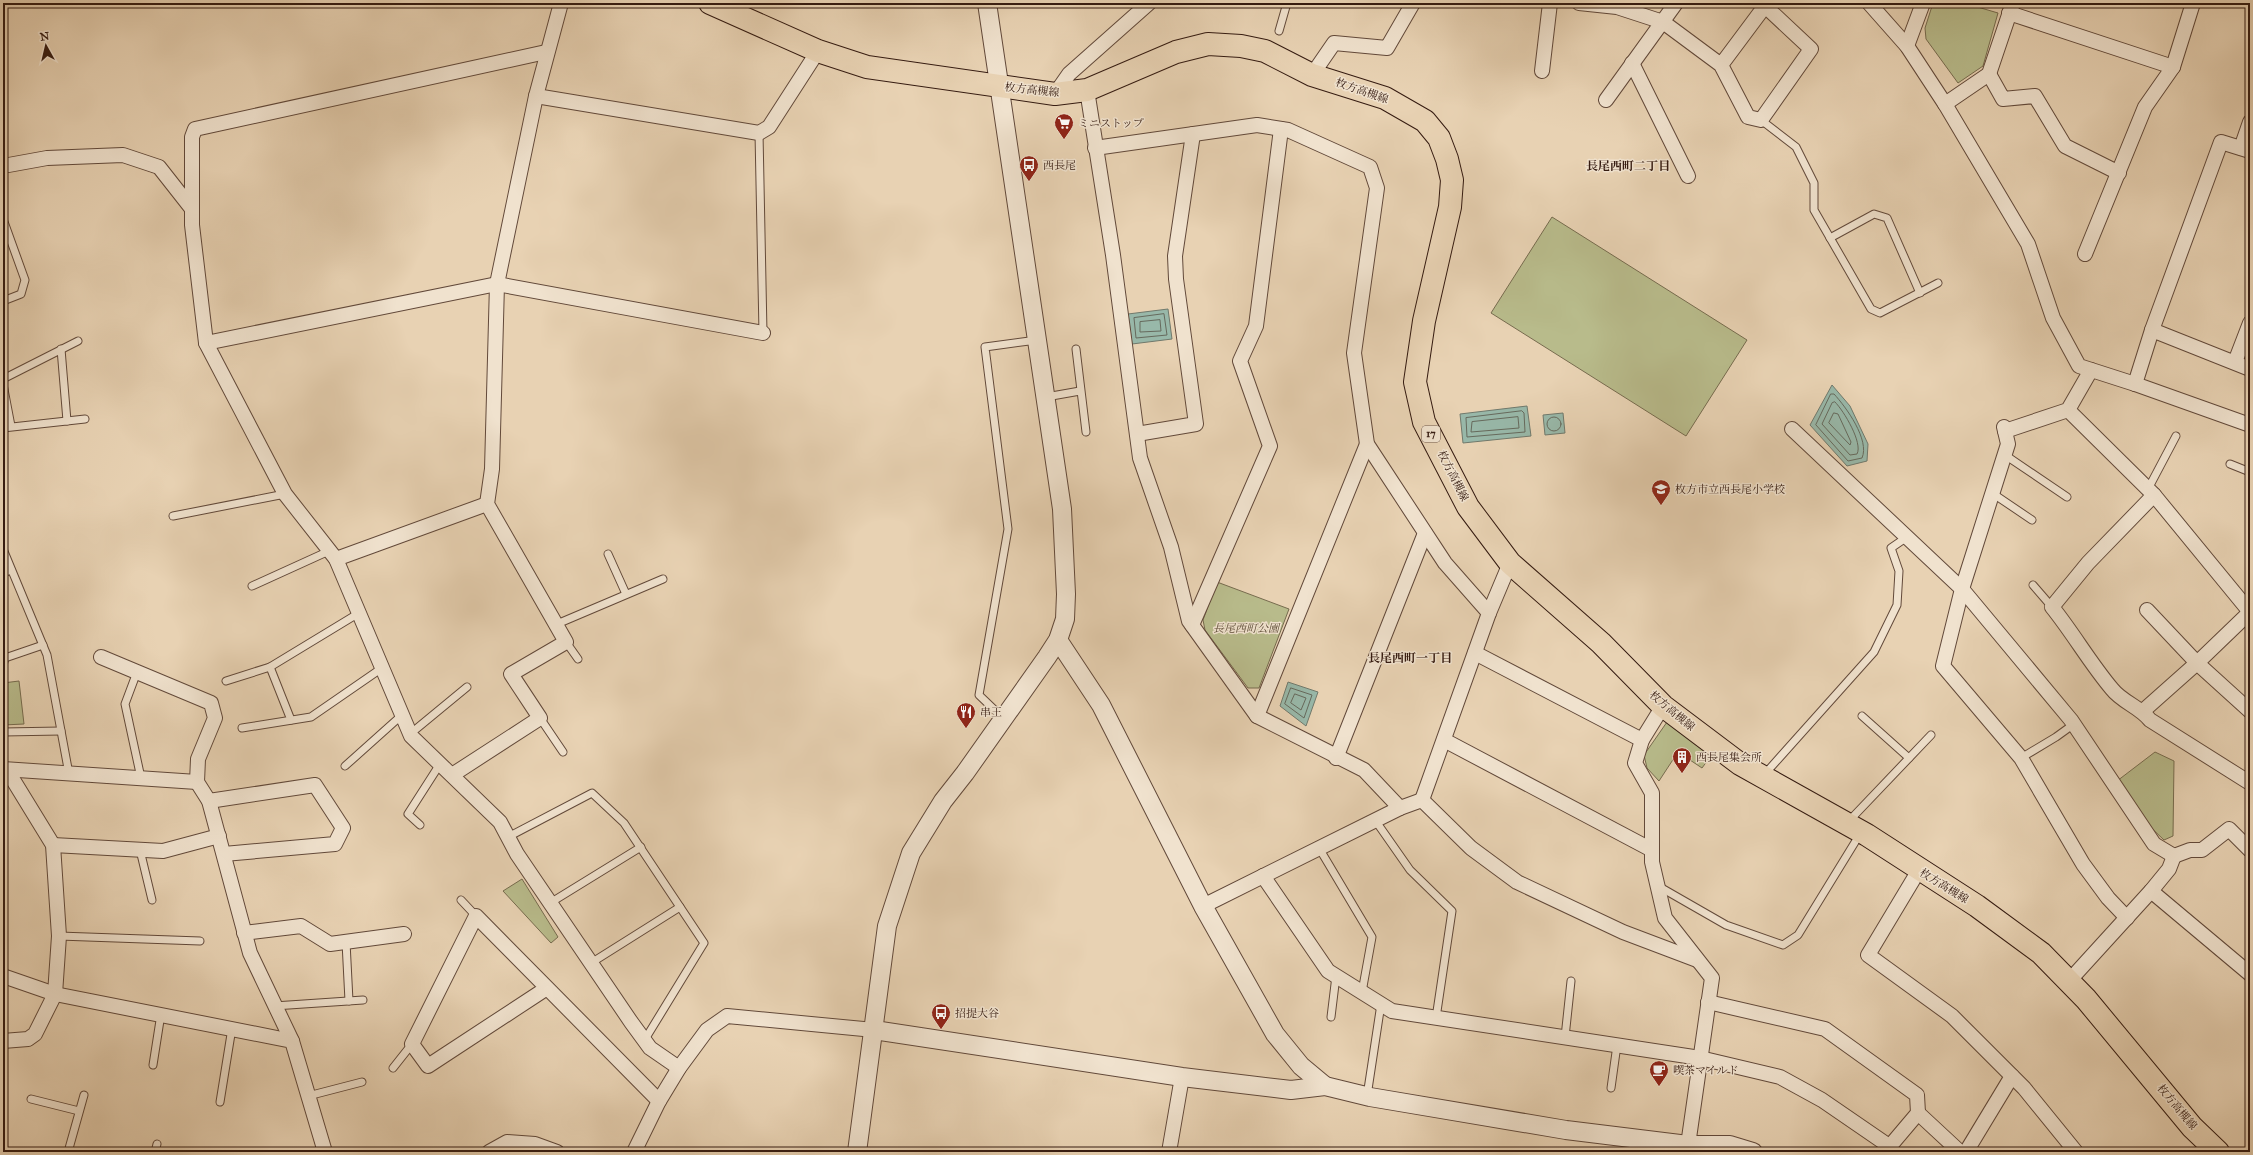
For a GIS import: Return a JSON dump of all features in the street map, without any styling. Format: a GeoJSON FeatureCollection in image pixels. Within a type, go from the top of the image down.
{"type":"FeatureCollection","features":[{"type":"Feature","properties":{"kind":"main road","name":"枚方高槻線"},"geometry":{"type":"LineString","coordinates":[[710,3],[818,51],[867,67],[965,79],[1000,87],[1055,94],[1087,90],[1176,52],[1208,44],[1241,46],[1265,51],[1312,75],[1385,98],[1425,121],[1439,138],[1447,159],[1452,180],[1450,207],[1424,321],[1415,382],[1424,422],[1468,507],[1510,563],[1601,643],[1663,706],[1740,764],[1854,828],[1977,906],[2041,953],[2086,999],[2192,1127],[2218,1152]]}},
{"type":"Feature","properties":{"kind":"street"},"geometry":{"type":"LineString","coordinates":[[452,775],[540,718],[511,674],[566,642],[487,504],[492,469],[497,284],[546,52],[561,3]]}},
{"type":"Feature","properties":{"kind":"street"},"geometry":{"type":"LineString","coordinates":[[857,1152],[887,926],[911,853],[943,801],[965,773],[1058,640],[1064,619],[1066,594],[1062,509],[987,3]]}},
{"type":"Feature","properties":{"kind":"street"},"geometry":{"type":"LineString","coordinates":[[1055,94],[1068,74],[1149,3]]}},
{"type":"Feature","properties":{"kind":"street"},"geometry":{"type":"LineString","coordinates":[[1312,75],[1334,43],[1387,48],[1413,3]]}},
{"type":"Feature","properties":{"kind":"street"},"geometry":{"type":"LineString","coordinates":[[1542,71],[1550,3]]}},
{"type":"Feature","properties":{"kind":"street"},"geometry":{"type":"LineString","coordinates":[[1579,3],[1618,5],[1663,22],[1720,65],[1748,117],[1761,120],[1811,49],[1765,6],[1720,65]]}},
{"type":"Feature","properties":{"kind":"street"},"geometry":{"type":"LineString","coordinates":[[1606,100],[1676,3]]}},
{"type":"Feature","properties":{"kind":"street"},"geometry":{"type":"LineString","coordinates":[[1869,3],[1907,46],[1945,104],[2028,244],[2053,318],[2079,366],[2135,384],[2250,425]]}},
{"type":"Feature","properties":{"kind":"street"},"geometry":{"type":"LineString","coordinates":[[1907,46],[1923,3]]}},
{"type":"Feature","properties":{"kind":"street"},"geometry":{"type":"LineString","coordinates":[[2085,254],[2145,107],[2173,67],[2193,3]]}},
{"type":"Feature","properties":{"kind":"street"},"geometry":{"type":"LineString","coordinates":[[1945,104],[1989,74],[2011,8],[2173,67]]}},
{"type":"Feature","properties":{"kind":"street"},"geometry":{"type":"LineString","coordinates":[[536,96],[759,133],[769,127],[818,51]]}},
{"type":"Feature","properties":{"kind":"street"},"geometry":{"type":"LineString","coordinates":[[546,52],[195,128],[192,137],[192,225],[206,343],[285,494],[332,555],[410,734],[500,822],[517,854],[644,1041],[650,1048],[679,1068]]}},
{"type":"Feature","properties":{"kind":"street"},"geometry":{"type":"LineString","coordinates":[[1632,63],[1688,176]]}},
{"type":"Feature","properties":{"kind":"street"},"geometry":{"type":"LineString","coordinates":[[1989,74],[2003,99],[2035,96],[2065,146],[2119,173]]}},
{"type":"Feature","properties":{"kind":"street"},"geometry":{"type":"LineString","coordinates":[[1087,90],[1140,458],[1171,547],[1189,621],[1257,716],[1336,758],[1364,770],[1400,808]]}},
{"type":"Feature","properties":{"kind":"street"},"geometry":{"type":"LineString","coordinates":[[2135,384],[2152,330],[2221,142],[2246,149],[2250,122]]}},
{"type":"Feature","properties":{"kind":"street"},"geometry":{"type":"LineString","coordinates":[[1095,148],[1257,125],[1288,130],[1370,168],[1377,188],[1354,353],[1367,444],[1445,563],[1489,613]]}},
{"type":"Feature","properties":{"kind":"street"},"geometry":{"type":"LineString","coordinates":[[1192,625],[1270,446],[1240,361],[1256,326],[1282,129]]}},
{"type":"Feature","properties":{"kind":"street"},"geometry":{"type":"LineString","coordinates":[[1137,434],[1196,424],[1176,279],[1175,256],[1193,134]]}},
{"type":"Feature","properties":{"kind":"street"},"geometry":{"type":"LineString","coordinates":[[3,166],[47,158],[123,155],[159,167],[192,209]]}},
{"type":"Feature","properties":{"kind":"street"},"geometry":{"type":"LineString","coordinates":[[206,343],[497,284],[763,333]]}},
{"type":"Feature","properties":{"kind":"street"},"geometry":{"type":"LineString","coordinates":[[2235,362],[2250,323]]}},
{"type":"Feature","properties":{"kind":"street"},"geometry":{"type":"LineString","coordinates":[[2152,330],[2250,368]]}},
{"type":"Feature","properties":{"kind":"street"},"geometry":{"type":"LineString","coordinates":[[2091,370],[2068,410],[2004,429],[2008,444],[2005,456],[1962,589],[1944,666],[2020,758],[2083,864],[2108,898],[2127,918]]}},
{"type":"Feature","properties":{"kind":"street"},"geometry":{"type":"LineString","coordinates":[[2068,410],[2151,492],[2250,612],[2197,663],[2143,711]]}},
{"type":"Feature","properties":{"kind":"street"},"geometry":{"type":"LineString","coordinates":[[1792,429],[1962,589],[2074,724],[2154,844],[2174,856]]}},
{"type":"Feature","properties":{"kind":"street"},"geometry":{"type":"LineString","coordinates":[[1257,716],[1367,444]]}},
{"type":"Feature","properties":{"kind":"street"},"geometry":{"type":"LineString","coordinates":[[2151,492],[2088,563],[2052,607],[2072,632],[2113,690],[2143,711],[2150,720],[2250,783]]}},
{"type":"Feature","properties":{"kind":"street"},"geometry":{"type":"LineString","coordinates":[[332,555],[487,504]]}},
{"type":"Feature","properties":{"kind":"street"},"geometry":{"type":"LineString","coordinates":[[1336,758],[1425,533]]}},
{"type":"Feature","properties":{"kind":"street"},"geometry":{"type":"LineString","coordinates":[[1203,906],[1375,820],[1400,808],[1422,800],[1489,613],[1510,563]]}},
{"type":"Feature","properties":{"kind":"street"},"geometry":{"type":"LineString","coordinates":[[2147,610],[2197,663],[2250,711]]}},
{"type":"Feature","properties":{"kind":"street"},"geometry":{"type":"LineString","coordinates":[[1058,640],[1101,705],[1203,906],[1275,1034],[1301,1066],[1325,1086]]}},
{"type":"Feature","properties":{"kind":"street"},"geometry":{"type":"LineString","coordinates":[[1475,653],[1642,740]]}},
{"type":"Feature","properties":{"kind":"street"},"geometry":{"type":"LineString","coordinates":[[101,657],[211,703],[215,718],[198,759],[197,782],[209,801],[250,953],[274,1006],[292,1040],[325,1152]]}},
{"type":"Feature","properties":{"kind":"street"},"geometry":{"type":"LineString","coordinates":[[1663,706],[1642,740],[1635,763],[1652,793],[1652,862],[1665,918],[1712,978],[1687,1148]]}},
{"type":"Feature","properties":{"kind":"street"},"geometry":{"type":"LineString","coordinates":[[1444,740],[1652,850]]}},
{"type":"Feature","properties":{"kind":"street"},"geometry":{"type":"LineString","coordinates":[[5,770],[197,782]]}},
{"type":"Feature","properties":{"kind":"street"},"geometry":{"type":"LineString","coordinates":[[3,1041],[28,1039],[35,1034],[55,994],[59,936],[53,845],[5,770]]}},
{"type":"Feature","properties":{"kind":"street"},"geometry":{"type":"LineString","coordinates":[[209,801],[315,785],[343,828],[335,844],[224,854]]}},
{"type":"Feature","properties":{"kind":"street"},"geometry":{"type":"LineString","coordinates":[[1422,800],[1471,848],[1517,882],[1623,932],[1697,960]]}},
{"type":"Feature","properties":{"kind":"street"},"geometry":{"type":"LineString","coordinates":[[2069,981],[2151,891],[2169,869],[2174,856],[2190,850],[2202,850],[2229,828],[2250,850]]}},
{"type":"Feature","properties":{"kind":"street"},"geometry":{"type":"LineString","coordinates":[[53,845],[163,851],[219,836]]}},
{"type":"Feature","properties":{"kind":"street"},"geometry":{"type":"LineString","coordinates":[[1919,870],[1868,955],[1952,1016],[2012,1076],[2076,1152]]}},
{"type":"Feature","properties":{"kind":"street"},"geometry":{"type":"LineString","coordinates":[[1262,876],[1328,972],[1392,1011],[1700,1058],[1780,1077],[1822,1100],[1887,1149],[1918,1113],[1918,1095],[1825,1028],[1708,1002]]}},
{"type":"Feature","properties":{"kind":"street"},"geometry":{"type":"LineString","coordinates":[[2151,891],[2250,974]]}},
{"type":"Feature","properties":{"kind":"street"},"geometry":{"type":"LineString","coordinates":[[547,988],[428,1066],[412,1044],[476,916],[659,1101]]}},
{"type":"Feature","properties":{"kind":"street"},"geometry":{"type":"LineString","coordinates":[[244,933],[301,926],[330,944],[404,934]]}},
{"type":"Feature","properties":{"kind":"street"},"geometry":{"type":"LineString","coordinates":[[3,976],[55,994],[292,1040]]}},
{"type":"Feature","properties":{"kind":"street"},"geometry":{"type":"LineString","coordinates":[[634,1152],[659,1101],[679,1068],[707,1030],[727,1016],[874,1030],[1182,1077],[1291,1090],[1325,1086],[1367,1096],[1566,1130],[1687,1148],[1730,1145],[1753,1152]]}},
{"type":"Feature","properties":{"kind":"street"},"geometry":{"type":"LineString","coordinates":[[1966,1152],[2012,1076]]}},
{"type":"Feature","properties":{"kind":"street"},"geometry":{"type":"LineString","coordinates":[[1169,1152],[1182,1077]]}},
{"type":"Feature","properties":{"kind":"street"},"geometry":{"type":"LineString","coordinates":[[1918,1113],[1960,1152]]}},
{"type":"Feature","properties":{"kind":"street"},"geometry":{"type":"LineString","coordinates":[[488,1152],[506,1142],[535,1144],[557,1152]]}},
{"type":"Feature","properties":{"kind":"lane"},"geometry":{"type":"LineString","coordinates":[[1279,31],[1286,3]]}},
{"type":"Feature","properties":{"kind":"lane"},"geometry":{"type":"LineString","coordinates":[[1761,120],[1796,147],[1814,182],[1814,210],[1871,309],[1880,313],[1938,283]]}},
{"type":"Feature","properties":{"kind":"lane"},"geometry":{"type":"LineString","coordinates":[[759,133],[763,333]]}},
{"type":"Feature","properties":{"kind":"lane"},"geometry":{"type":"LineString","coordinates":[[1830,238],[1874,214],[1887,218],[1920,293]]}},
{"type":"Feature","properties":{"kind":"lane"},"geometry":{"type":"LineString","coordinates":[[3,219],[25,280],[21,294],[3,301]]}},
{"type":"Feature","properties":{"kind":"lane"},"geometry":{"type":"LineString","coordinates":[[1003,718],[979,695],[1008,529],[985,347],[1037,340]]}},
{"type":"Feature","properties":{"kind":"lane"},"geometry":{"type":"LineString","coordinates":[[3,378],[78,341]]}},
{"type":"Feature","properties":{"kind":"lane"},"geometry":{"type":"LineString","coordinates":[[61,349],[67,421]]}},
{"type":"Feature","properties":{"kind":"lane"},"geometry":{"type":"LineString","coordinates":[[1076,349],[1086,432]]}},
{"type":"Feature","properties":{"kind":"lane"},"geometry":{"type":"LineString","coordinates":[[3,384],[11,426]]}},
{"type":"Feature","properties":{"kind":"lane"},"geometry":{"type":"LineString","coordinates":[[1046,397],[1080,392]]}},
{"type":"Feature","properties":{"kind":"lane"},"geometry":{"type":"LineString","coordinates":[[3,428],[85,419]]}},
{"type":"Feature","properties":{"kind":"lane"},"geometry":{"type":"LineString","coordinates":[[2151,492],[2176,436]]}},
{"type":"Feature","properties":{"kind":"lane"},"geometry":{"type":"LineString","coordinates":[[2005,456],[2067,497]]}},
{"type":"Feature","properties":{"kind":"lane"},"geometry":{"type":"LineString","coordinates":[[2230,464],[2250,472]]}},
{"type":"Feature","properties":{"kind":"lane"},"geometry":{"type":"LineString","coordinates":[[1992,493],[2032,520]]}},
{"type":"Feature","properties":{"kind":"lane"},"geometry":{"type":"LineString","coordinates":[[173,516],[285,494]]}},
{"type":"Feature","properties":{"kind":"lane"},"geometry":{"type":"LineString","coordinates":[[1763,776],[1874,652],[1897,605],[1899,571],[1891,548],[1907,537]]}},
{"type":"Feature","properties":{"kind":"lane"},"geometry":{"type":"LineString","coordinates":[[3,549],[47,656],[70,774]]}},
{"type":"Feature","properties":{"kind":"lane"},"geometry":{"type":"LineString","coordinates":[[608,554],[626,594]]}},
{"type":"Feature","properties":{"kind":"lane"},"geometry":{"type":"LineString","coordinates":[[252,586],[332,555]]}},
{"type":"Feature","properties":{"kind":"lane"},"geometry":{"type":"LineString","coordinates":[[3,573],[12,570]]}},
{"type":"Feature","properties":{"kind":"lane"},"geometry":{"type":"LineString","coordinates":[[556,624],[663,579]]}},
{"type":"Feature","properties":{"kind":"lane"},"geometry":{"type":"LineString","coordinates":[[2034,585],[2052,607]]}},
{"type":"Feature","properties":{"kind":"lane"},"geometry":{"type":"LineString","coordinates":[[226,681],[270,667],[358,613]]}},
{"type":"Feature","properties":{"kind":"lane"},"geometry":{"type":"LineString","coordinates":[[566,642],[578,659]]}},
{"type":"Feature","properties":{"kind":"lane"},"geometry":{"type":"LineString","coordinates":[[3,664],[5,658],[43,645]]}},
{"type":"Feature","properties":{"kind":"lane"},"geometry":{"type":"LineString","coordinates":[[270,667],[291,720]]}},
{"type":"Feature","properties":{"kind":"lane"},"geometry":{"type":"LineString","coordinates":[[242,728],[311,717],[382,668]]}},
{"type":"Feature","properties":{"kind":"lane"},"geometry":{"type":"LineString","coordinates":[[137,672],[125,704],[141,778]]}},
{"type":"Feature","properties":{"kind":"lane"},"geometry":{"type":"LineString","coordinates":[[410,734],[467,687]]}},
{"type":"Feature","properties":{"kind":"lane"},"geometry":{"type":"LineString","coordinates":[[345,766],[402,715]]}},
{"type":"Feature","properties":{"kind":"lane"},"geometry":{"type":"LineString","coordinates":[[1862,716],[1909,758]]}},
{"type":"Feature","properties":{"kind":"lane"},"geometry":{"type":"LineString","coordinates":[[540,718],[563,752]]}},
{"type":"Feature","properties":{"kind":"lane"},"geometry":{"type":"LineString","coordinates":[[2020,758],[2056,737],[2074,724]]}},
{"type":"Feature","properties":{"kind":"lane"},"geometry":{"type":"LineString","coordinates":[[3,732],[61,731]]}},
{"type":"Feature","properties":{"kind":"lane"},"geometry":{"type":"LineString","coordinates":[[1658,886],[1726,925],[1783,945],[1798,935],[1854,828],[1909,758],[1931,735]]}},
{"type":"Feature","properties":{"kind":"lane"},"geometry":{"type":"LineString","coordinates":[[420,825],[408,814],[440,764]]}},
{"type":"Feature","properties":{"kind":"lane"},"geometry":{"type":"LineString","coordinates":[[508,837],[592,793],[624,823],[641,847],[704,943],[644,1041]]}},
{"type":"Feature","properties":{"kind":"lane"},"geometry":{"type":"LineString","coordinates":[[1375,820],[1410,870],[1452,911],[1436,1018]]}},
{"type":"Feature","properties":{"kind":"lane"},"geometry":{"type":"LineString","coordinates":[[550,903],[641,847]]}},
{"type":"Feature","properties":{"kind":"lane"},"geometry":{"type":"LineString","coordinates":[[1319,848],[1372,937],[1362,992]]}},
{"type":"Feature","properties":{"kind":"lane"},"geometry":{"type":"LineString","coordinates":[[140,850],[152,900]]}},
{"type":"Feature","properties":{"kind":"lane"},"geometry":{"type":"LineString","coordinates":[[461,900],[476,916]]}},
{"type":"Feature","properties":{"kind":"lane"},"geometry":{"type":"LineString","coordinates":[[591,963],[680,907]]}},
{"type":"Feature","properties":{"kind":"lane"},"geometry":{"type":"LineString","coordinates":[[59,936],[200,941]]}},
{"type":"Feature","properties":{"kind":"lane"},"geometry":{"type":"LineString","coordinates":[[346,942],[349,1001]]}},
{"type":"Feature","properties":{"kind":"lane"},"geometry":{"type":"LineString","coordinates":[[1331,1017],[1336,976]]}},
{"type":"Feature","properties":{"kind":"lane"},"geometry":{"type":"LineString","coordinates":[[1565,1037],[1571,981]]}},
{"type":"Feature","properties":{"kind":"lane"},"geometry":{"type":"LineString","coordinates":[[274,1006],[363,1000]]}},
{"type":"Feature","properties":{"kind":"lane"},"geometry":{"type":"LineString","coordinates":[[1367,1096],[1381,1004]]}},
{"type":"Feature","properties":{"kind":"lane"},"geometry":{"type":"LineString","coordinates":[[153,1065],[161,1014]]}},
{"type":"Feature","properties":{"kind":"lane"},"geometry":{"type":"LineString","coordinates":[[220,1102],[232,1028]]}},
{"type":"Feature","properties":{"kind":"lane"},"geometry":{"type":"LineString","coordinates":[[393,1068],[412,1044]]}},
{"type":"Feature","properties":{"kind":"lane"},"geometry":{"type":"LineString","coordinates":[[1611,1088],[1617,1045]]}},
{"type":"Feature","properties":{"kind":"lane"},"geometry":{"type":"LineString","coordinates":[[308,1096],[362,1082]]}},
{"type":"Feature","properties":{"kind":"lane"},"geometry":{"type":"LineString","coordinates":[[68,1152],[84,1095]]}},
{"type":"Feature","properties":{"kind":"lane"},"geometry":{"type":"LineString","coordinates":[[31,1099],[79,1111]]}},
{"type":"Feature","properties":{"kind":"lane"},"geometry":{"type":"LineString","coordinates":[[155,1152],[157,1144]]}},
{"type":"Feature","properties":{"kind":"green space"},"geometry":{"type":"Polygon","coordinates":[[[1933,3],[1964,3],[1998,13],[1983,66],[1958,83],[1926,39],[1925,28],[1933,3]]]}},
{"type":"Feature","properties":{"kind":"green space"},"geometry":{"type":"Polygon","coordinates":[[[1552,217],[1747,340],[1686,436],[1491,313],[1552,217]]]}},
{"type":"Feature","properties":{"kind":"green space","name":"長尾西町公園"},"geometry":{"type":"Polygon","coordinates":[[[1217,582],[1289,609],[1259,688],[1248,688],[1205,630],[1203,620],[1217,582]]]}},
{"type":"Feature","properties":{"kind":"green space"},"geometry":{"type":"Polygon","coordinates":[[[19,681],[24,724],[3,725],[3,683],[19,681]]]}},
{"type":"Feature","properties":{"kind":"green space"},"geometry":{"type":"Polygon","coordinates":[[[1667,722],[1713,753],[1702,768],[1678,752],[1659,781],[1647,768],[1644,755],[1667,722]]]}},
{"type":"Feature","properties":{"kind":"green space"},"geometry":{"type":"Polygon","coordinates":[[[2155,752],[2174,761],[2173,836],[2164,840],[2143,820],[2117,781],[2155,752]]]}},
{"type":"Feature","properties":{"kind":"green space"},"geometry":{"type":"Polygon","coordinates":[[[522,879],[558,937],[551,943],[503,891],[522,879]]]}},
{"type":"Feature","properties":{"kind":"water"},"geometry":{"type":"Polygon","coordinates":[[[1168,309],[1172,339],[1132,344],[1128,314],[1168,309]]]}},
{"type":"Feature","properties":{"kind":"water"},"geometry":{"type":"Polygon","coordinates":[[[1832,385],[1850,406],[1868,444],[1867,461],[1847,466],[1810,425],[1832,385]]]}},
{"type":"Feature","properties":{"kind":"water"},"geometry":{"type":"Polygon","coordinates":[[[1527,406],[1531,436],[1463,443],[1460,414],[1527,406]]]}},
{"type":"Feature","properties":{"kind":"water"},"geometry":{"type":"Polygon","coordinates":[[[1563,413],[1565,433],[1545,435],[1543,415],[1563,413]]]}},
{"type":"Feature","properties":{"kind":"water"},"geometry":{"type":"Polygon","coordinates":[[[1288,682],[1318,692],[1306,726],[1280,706],[1288,682]]]}},
{"type":"Feature","properties":{"kind":"place","name":"ミニストップ"},"geometry":{"type":"Point","coordinates":[1064,140]}},
{"type":"Feature","properties":{"kind":"place","name":"西長尾"},"geometry":{"type":"Point","coordinates":[1029,182]}},
{"type":"Feature","properties":{"kind":"place","name":"枚方市立西長尾小学校"},"geometry":{"type":"Point","coordinates":[1661,506]}},
{"type":"Feature","properties":{"kind":"place","name":"串王"},"geometry":{"type":"Point","coordinates":[966,729]}},
{"type":"Feature","properties":{"kind":"place","name":"西長尾集会所"},"geometry":{"type":"Point","coordinates":[1682,774]}},
{"type":"Feature","properties":{"kind":"place","name":"招提大谷"},"geometry":{"type":"Point","coordinates":[941,1030]}},
{"type":"Feature","properties":{"kind":"place","name":"喫茶マイルド"},"geometry":{"type":"Point","coordinates":[1659,1087]}},
{"type":"Feature","properties":{"kind":"district","name":"長尾西町二丁目"},"geometry":{"type":"Point","coordinates":[1628,166]}},
{"type":"Feature","properties":{"kind":"district","name":"長尾西町一丁目"},"geometry":{"type":"Point","coordinates":[1410,658]}}]}
